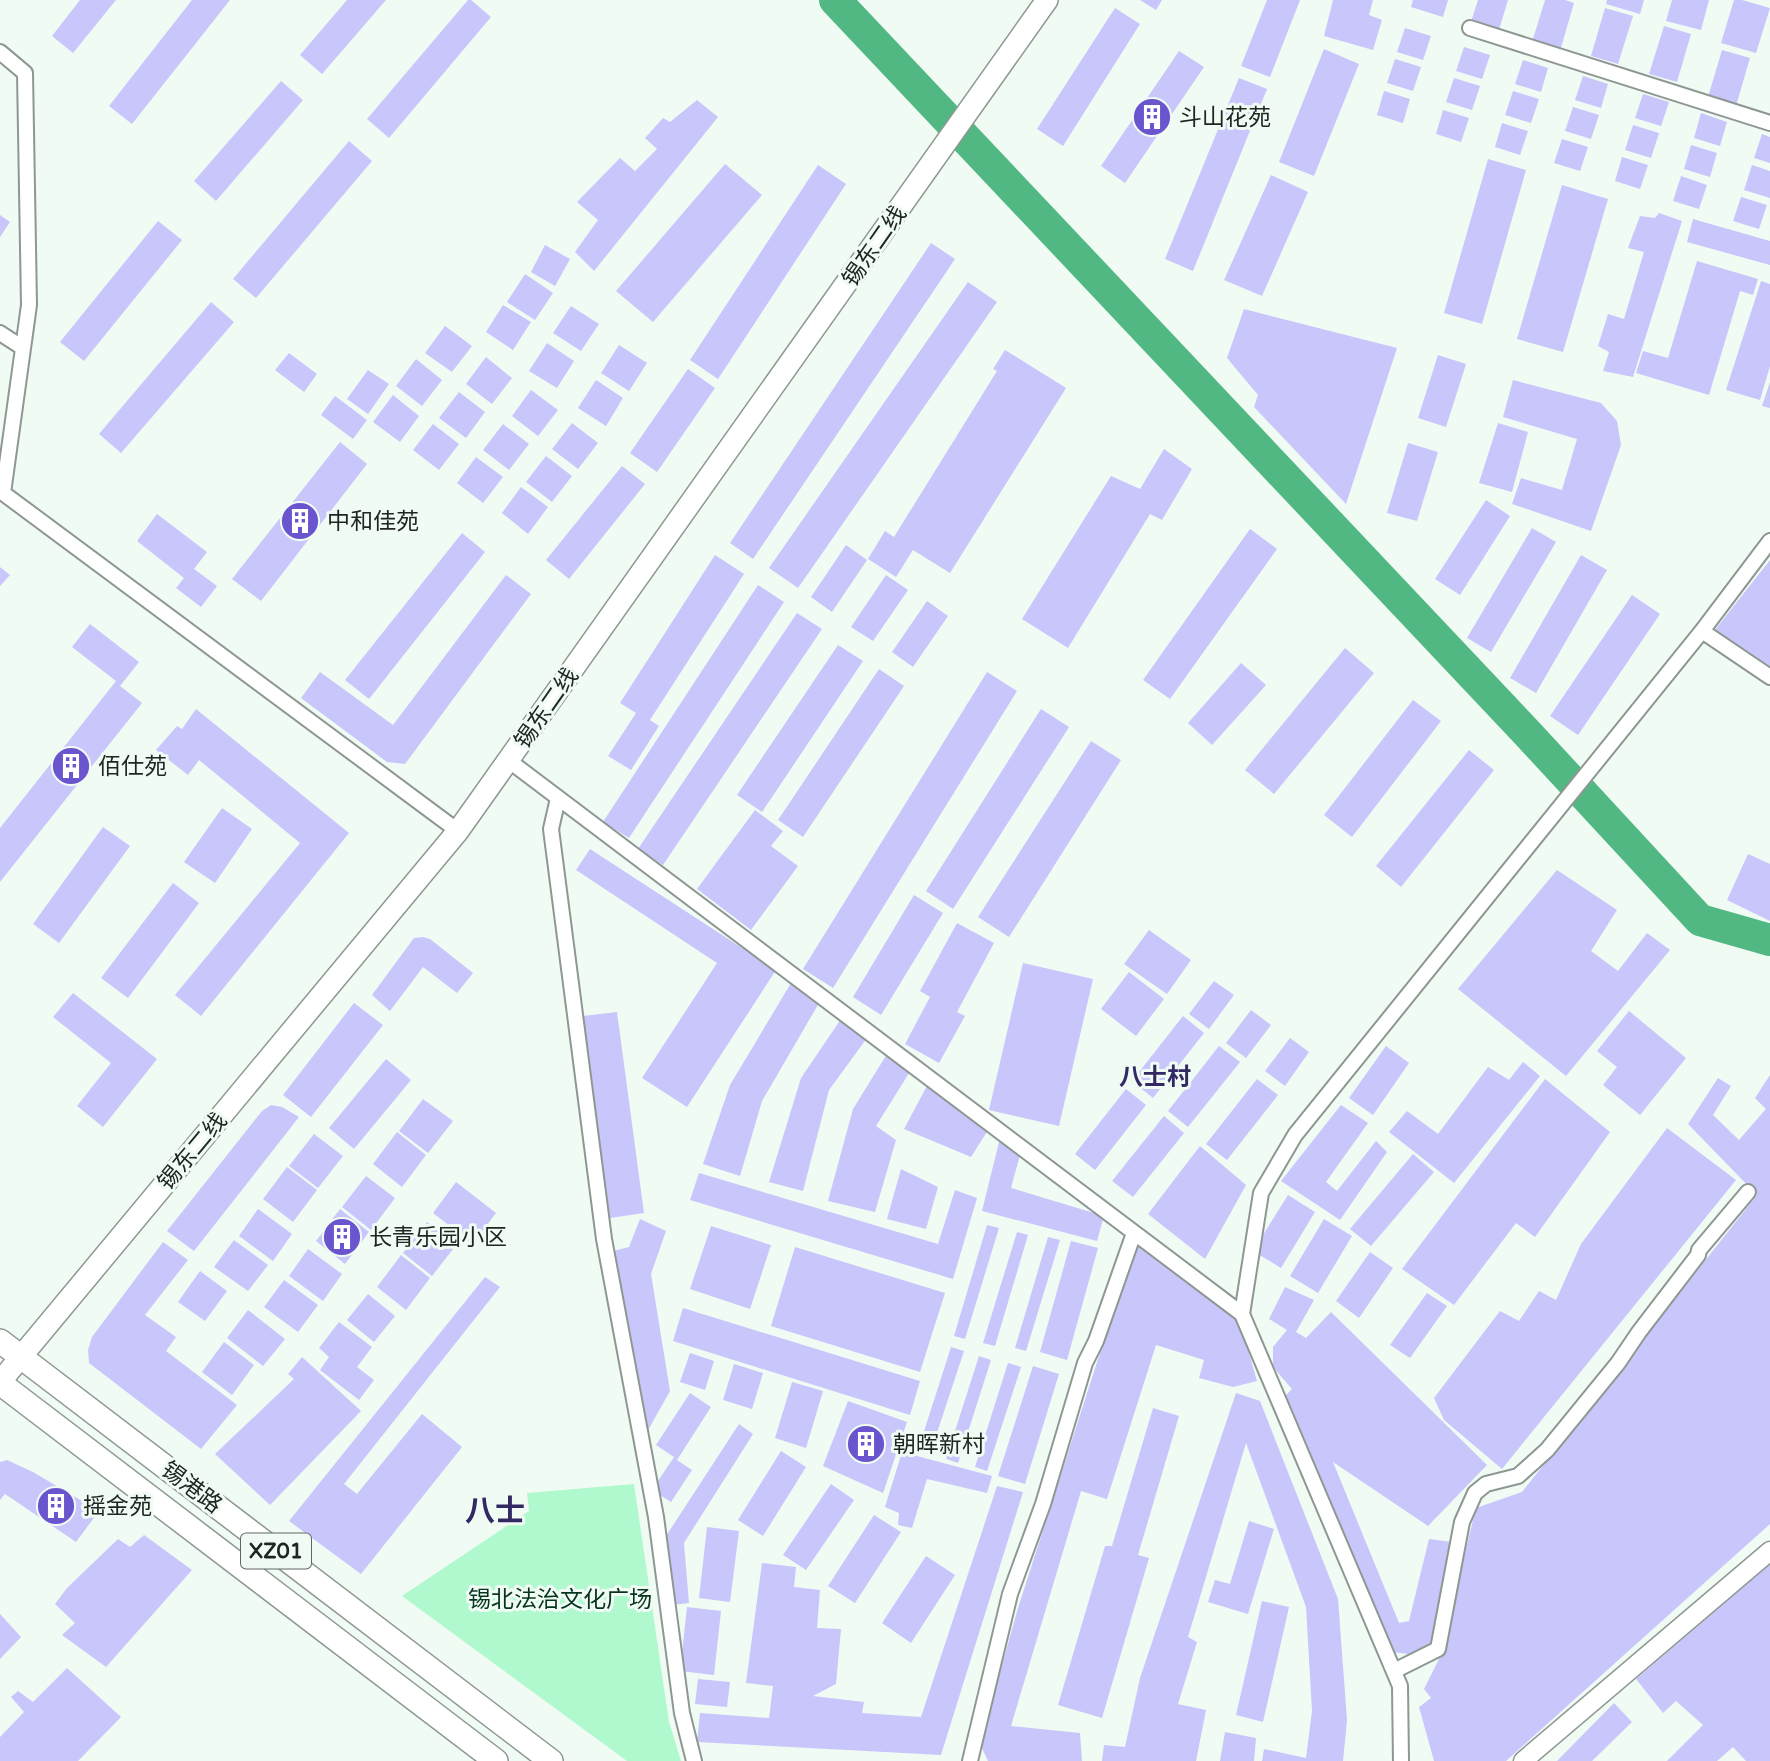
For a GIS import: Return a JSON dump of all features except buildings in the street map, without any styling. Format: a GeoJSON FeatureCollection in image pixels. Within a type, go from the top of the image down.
{"type":"FeatureCollection","features":[{"type":"Feature","properties":{"kind":"main road","name":"锡东二线"},"geometry":{"type":"LineString","coordinates":[[0,1383],[458,831],[1047,0]]}},
{"type":"Feature","properties":{"kind":"main road","name":"锡港路"},"geometry":{"type":"LineString","coordinates":[[0,1341],[551,1761]]}},
{"type":"Feature","properties":{"kind":"main road","name":"锡港路"},"geometry":{"type":"LineString","coordinates":[[0,1383],[496,1761]]}},
{"type":"Feature","properties":{"kind":"street"},"geometry":{"type":"LineString","coordinates":[[1470,28],[1770,123]]}},
{"type":"Feature","properties":{"kind":"street"},"geometry":{"type":"LineString","coordinates":[[0,52],[25,73],[29,305],[1,493],[458,831]]}},
{"type":"Feature","properties":{"kind":"street"},"geometry":{"type":"LineString","coordinates":[[0,333],[23,348]]}},
{"type":"Feature","properties":{"kind":"street"},"geometry":{"type":"LineString","coordinates":[[1242,1314],[1261,1193],[1295,1135],[1702,631],[1770,541]]}},
{"type":"Feature","properties":{"kind":"street"},"geometry":{"type":"LineString","coordinates":[[1702,631],[1770,677]]}},
{"type":"Feature","properties":{"kind":"street"},"geometry":{"type":"LineString","coordinates":[[508,760],[1242,1314],[1400,1686],[1401,1761]]}},
{"type":"Feature","properties":{"kind":"street"},"geometry":{"type":"LineString","coordinates":[[558,798],[551,829],[604,1239],[656,1517],[682,1713],[694,1761]]}},
{"type":"Feature","properties":{"kind":"street"},"geometry":{"type":"LineString","coordinates":[[1394,1671],[1438,1648],[1462,1522],[1475,1493],[1486,1484],[1518,1476],[1547,1450],[1618,1363],[1698,1255],[1699,1250],[1748,1192]]}},
{"type":"Feature","properties":{"kind":"street"},"geometry":{"type":"LineString","coordinates":[[970,1761],[1010,1594],[1043,1504],[1085,1363],[1096,1341],[1134,1233]]}},
{"type":"Feature","properties":{"kind":"street"},"geometry":{"type":"LineString","coordinates":[[1523,1761],[1770,1551]]}},
{"type":"Feature","properties":{"kind":"green space","name":"锡北法治文化广场"},"geometry":{"type":"Polygon","coordinates":[[[634,1484],[669,1722],[681,1761],[627,1761],[402,1596],[529,1511],[527,1493],[634,1484]]]}},
{"type":"Feature","properties":{"kind":"waterway"},"geometry":{"type":"LineString","coordinates":[[835,0],[1700,920],[1770,940]]}},
{"type":"Feature","properties":{"kind":"place","name":"斗山花苑"},"geometry":{"type":"Point","coordinates":[1152,117]}},
{"type":"Feature","properties":{"kind":"place","name":"中和佳苑"},"geometry":{"type":"Point","coordinates":[300,521]}},
{"type":"Feature","properties":{"kind":"place","name":"佰仕苑"},"geometry":{"type":"Point","coordinates":[71,766]}},
{"type":"Feature","properties":{"kind":"place","name":"长青乐园小区"},"geometry":{"type":"Point","coordinates":[342,1237]}},
{"type":"Feature","properties":{"kind":"place","name":"朝晖新村"},"geometry":{"type":"Point","coordinates":[866,1444]}},
{"type":"Feature","properties":{"kind":"place","name":"摇金苑"},"geometry":{"type":"Point","coordinates":[56,1506]}},
{"type":"Feature","properties":{"kind":"district","name":"八士村"},"geometry":{"type":"Point","coordinates":[1155,1077]}},
{"type":"Feature","properties":{"kind":"district","name":"八士"},"geometry":{"type":"Point","coordinates":[495,1511]}}]}
